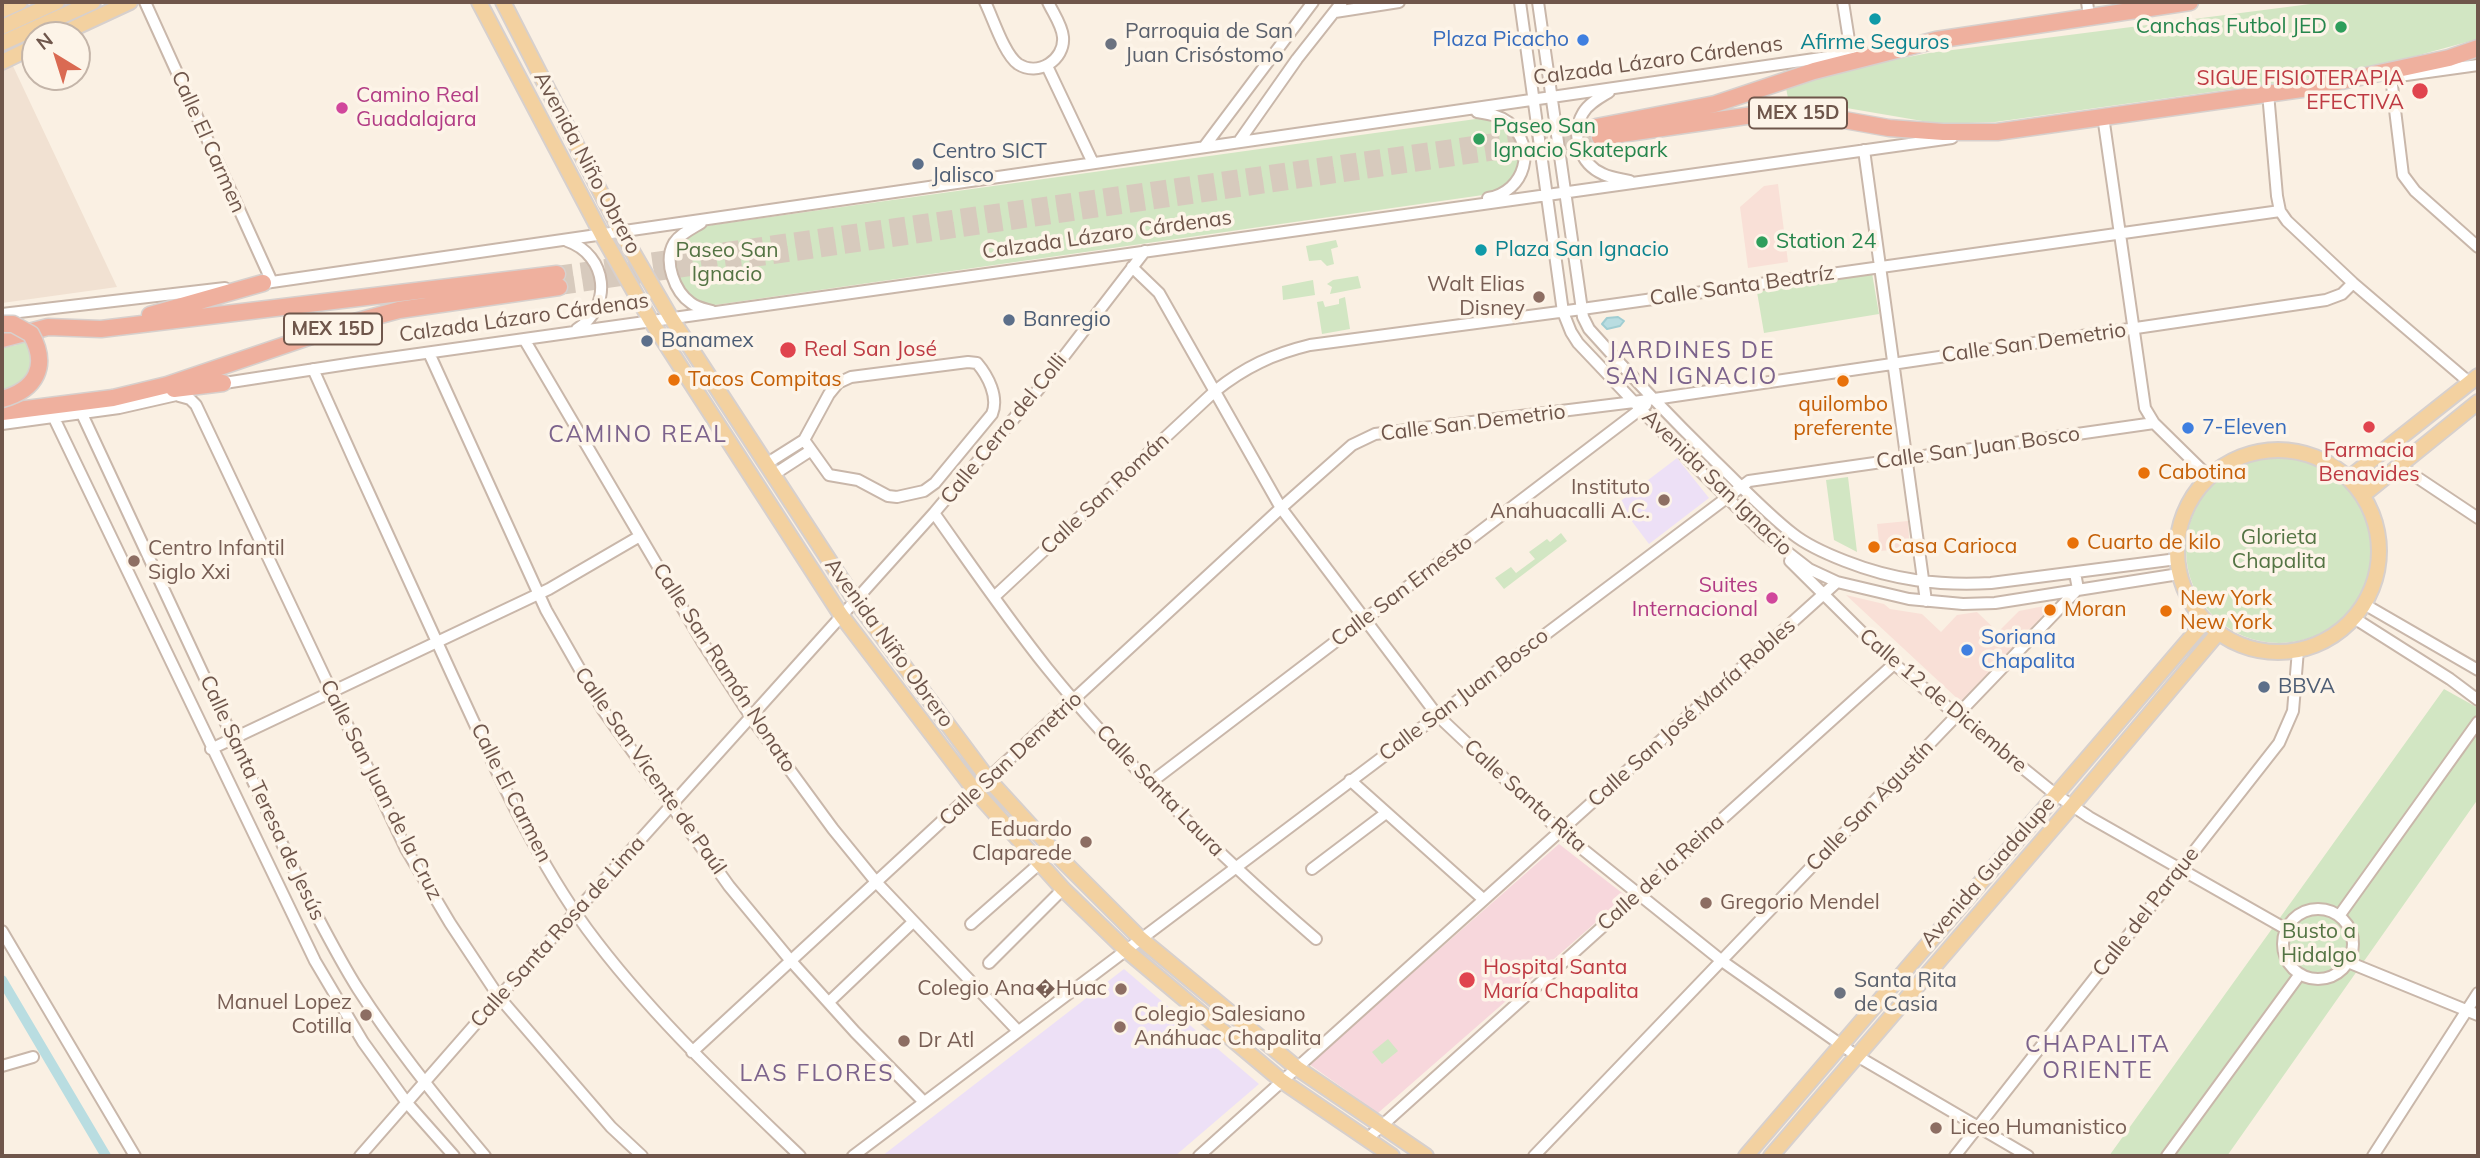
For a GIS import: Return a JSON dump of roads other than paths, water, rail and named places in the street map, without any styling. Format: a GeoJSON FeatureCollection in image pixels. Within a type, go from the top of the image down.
{"type":"FeatureCollection","features":[{"type":"Feature","properties":{"kind":"highway","name":"Calzada Lázaro Cárdenas"},"geometry":{"type":"LineString","coordinates":[[2190,2],[2088,9],[1937,40],[1814,71],[1715,104],[1598,132],[1774,112],[1805,113],[1889,128],[1997,132],[2309,88],[2386,73],[2478,48]]}},
{"type":"Feature","properties":{"kind":"highway","name":"Calzada Lázaro Cárdenas"},"geometry":{"type":"LineString","coordinates":[[2,339],[48,327],[101,329],[558,280],[399,310],[347,324],[167,384],[113,398],[2,412]]}},
{"type":"Feature","properties":{"kind":"highway"},"geometry":{"type":"LineString","coordinates":[[101,329],[267,283]]}},
{"type":"Feature","properties":{"kind":"highway"},"geometry":{"type":"LineString","coordinates":[[2,324],[13,324],[31,334],[40,356],[36,378],[25,390],[2,399]]}},
{"type":"Feature","properties":{"kind":"highway"},"geometry":{"type":"LineString","coordinates":[[113,398],[223,383]]}},
{"type":"Feature","properties":{"kind":"main road"},"geometry":{"type":"LineString","coordinates":[[2,10],[20,2]]}},
{"type":"Feature","properties":{"kind":"main road"},"geometry":{"type":"LineString","coordinates":[[2,27],[57,2]]}},
{"type":"Feature","properties":{"kind":"main road"},"geometry":{"type":"LineString","coordinates":[[67,21],[95,2]]}},
{"type":"Feature","properties":{"kind":"main road"},"geometry":{"type":"LineString","coordinates":[[2,43],[95,2]]}},
{"type":"Feature","properties":{"kind":"main road"},"geometry":{"type":"LineString","coordinates":[[89,21],[130,2]]}},
{"type":"Feature","properties":{"kind":"main road","name":"Avenida Niño Obrero"},"geometry":{"type":"LineString","coordinates":[[479,2],[602,235],[651,321],[841,615],[976,792],[1063,889],[1126,950],[1282,1081],[1392,1156]]}},
{"type":"Feature","properties":{"kind":"main road","name":"Avenida Niño Obrero"},"geometry":{"type":"LineString","coordinates":[[503,2],[621,232],[671,318],[855,600],[989,780],[1063,861],[1141,939],[1297,1068],[1426,1156]]}},
{"type":"Feature","properties":{"kind":"main road"},"geometry":{"type":"LineString","coordinates":[[2349,478],[2474,379]]}},
{"type":"Feature","properties":{"kind":"main road"},"geometry":{"type":"LineString","coordinates":[[2363,495],[2478,402]]}},
{"type":"Feature","properties":{"kind":"main road"},"geometry":{"type":"LineString","coordinates":[[2273,450],[2307,453],[2323,460],[2349,478],[2372,512],[2380,549],[2373,587],[2354,618],[2328,639],[2298,650],[2256,650],[2218,633],[2205,621],[2185,591],[2177,559],[2179,528],[2184,514],[2209,477],[2245,455],[2273,450]]}},
{"type":"Feature","properties":{"kind":"main road","name":"Avenida Guadalupe"},"geometry":{"type":"LineString","coordinates":[[1746,1156],[2205,621]]}},
{"type":"Feature","properties":{"kind":"main road","name":"Avenida Guadalupe"},"geometry":{"type":"LineString","coordinates":[[1770,1156],[2218,633]]}},
{"type":"Feature","properties":{"kind":"street","name":"Calle El Carmen"},"geometry":{"type":"LineString","coordinates":[[145,2],[267,283]]}},
{"type":"Feature","properties":{"kind":"street"},"geometry":{"type":"LineString","coordinates":[[985,2],[1011,56],[1026,67],[1035,69],[1047,66],[1059,55],[1063,38],[1048,2]]}},
{"type":"Feature","properties":{"kind":"street"},"geometry":{"type":"LineString","coordinates":[[1204,147],[1313,2]]}},
{"type":"Feature","properties":{"kind":"street"},"geometry":{"type":"LineString","coordinates":[[1240,140],[1297,59],[1342,2]]}},
{"type":"Feature","properties":{"kind":"street"},"geometry":{"type":"LineString","coordinates":[[1335,12],[1399,2]]}},
{"type":"Feature","properties":{"kind":"street","name":"Avenida San Ignacio"},"geometry":{"type":"LineString","coordinates":[[1520,2],[1563,312],[1571,332],[1578,344],[1764,534],[1809,569],[1837,582],[1883,594],[1926,601],[1995,603],[2179,574]]}},
{"type":"Feature","properties":{"kind":"street","name":"Avenida San Ignacio"},"geometry":{"type":"LineString","coordinates":[[1538,2],[1582,309],[1589,329],[1654,399],[1795,536],[1824,552],[1874,572],[1924,583],[1991,583],[2177,559]]}},
{"type":"Feature","properties":{"kind":"street"},"geometry":{"type":"LineString","coordinates":[[1843,2],[1851,54]]}},
{"type":"Feature","properties":{"kind":"street","name":"Calzada Lázaro Cárdenas"},"geometry":{"type":"LineString","coordinates":[[2,314],[267,283],[1937,40]]}},
{"type":"Feature","properties":{"kind":"street"},"geometry":{"type":"LineString","coordinates":[[1280,45],[1297,59]]}},
{"type":"Feature","properties":{"kind":"street","name":"Calzada Lázaro Cárdenas"},"geometry":{"type":"LineString","coordinates":[[2309,88],[2478,65]]}},
{"type":"Feature","properties":{"kind":"street"},"geometry":{"type":"LineString","coordinates":[[1047,66],[1093,163]]}},
{"type":"Feature","properties":{"kind":"street"},"geometry":{"type":"LineString","coordinates":[[2391,77],[2403,175],[2415,191],[2478,247]]}},
{"type":"Feature","properties":{"kind":"street"},"geometry":{"type":"LineString","coordinates":[[1617,88],[1584,110],[1578,122],[1576,136],[1588,164],[1603,174],[1638,182]]}},
{"type":"Feature","properties":{"kind":"street"},"geometry":{"type":"LineString","coordinates":[[2268,93],[2280,211],[2296,231],[2353,283],[2474,379]]}},
{"type":"Feature","properties":{"kind":"street"},"geometry":{"type":"LineString","coordinates":[[1427,212],[1433,208],[1498,197],[1521,177],[1524,163],[1518,133],[1507,121],[1493,115],[1466,110]]}},
{"type":"Feature","properties":{"kind":"street"},"geometry":{"type":"LineString","coordinates":[[2103,116],[2145,408],[2154,423],[2209,477]]}},
{"type":"Feature","properties":{"kind":"street","name":"Calzada Lázaro Cárdenas"},"geometry":{"type":"LineString","coordinates":[[2,424],[82,414],[223,383],[313,369],[1997,132]]}},
{"type":"Feature","properties":{"kind":"street"},"geometry":{"type":"LineString","coordinates":[[1864,149],[1926,601]]}},
{"type":"Feature","properties":{"kind":"street","name":"Calle Santa Beatríz"},"geometry":{"type":"LineString","coordinates":[[1215,391],[1258,361],[1286,350],[1310,345],[2280,211]]}},
{"type":"Feature","properties":{"kind":"street"},"geometry":{"type":"LineString","coordinates":[[706,220],[682,234],[673,244],[670,257],[679,292],[694,306],[715,312]]}},
{"type":"Feature","properties":{"kind":"street"},"geometry":{"type":"LineString","coordinates":[[563,240],[577,244],[587,252],[597,267],[601,284],[597,310],[586,323],[572,332]]}},
{"type":"Feature","properties":{"kind":"street","name":"Calle Cerro del Colli"},"geometry":{"type":"LineString","coordinates":[[841,615],[934,513],[1038,390],[1145,251]]}},
{"type":"Feature","properties":{"kind":"street","name":"Calle Santa Rita"},"geometry":{"type":"LineString","coordinates":[[1132,267],[1159,293],[1281,508],[1437,715],[1560,831],[1723,961],[1857,1056],[2026,1156]]}},
{"type":"Feature","properties":{"kind":"street","name":"Calle San Demetrio"},"geometry":{"type":"LineString","coordinates":[[692,1052],[1352,445],[1375,435],[1637,405],[1654,399],[2326,300],[2342,294],[2353,283]]}},
{"type":"Feature","properties":{"kind":"street","name":"Calle San Ramón Nonato"},"geometry":{"type":"LineString","coordinates":[[523,339],[703,643],[751,717],[833,830],[877,883],[1018,1031]]}},
{"type":"Feature","properties":{"kind":"street","name":"Calle San Vicente de Paúl"},"geometry":{"type":"LineString","coordinates":[[429,353],[539,594],[573,660],[603,710],[729,886],[855,1032],[924,1102]]}},
{"type":"Feature","properties":{"kind":"street"},"geometry":{"type":"LineString","coordinates":[[769,470],[804,440],[828,394],[838,383],[851,377],[977,363],[995,396],[996,405],[992,414],[936,483],[919,493],[888,496],[858,480],[829,475],[804,440]]}},
{"type":"Feature","properties":{"kind":"street","name":"Calle El Carmen"},"geometry":{"type":"LineString","coordinates":[[313,369],[501,782],[576,912],[629,983],[692,1052],[800,1156]]}},
{"type":"Feature","properties":{"kind":"street","name":"Calle San Román"},"geometry":{"type":"LineString","coordinates":[[994,597],[1215,391]]}},
{"type":"Feature","properties":{"kind":"street","name":"Calle San Juan de la Cruz"},"geometry":{"type":"LineString","coordinates":[[172,396],[185,396],[196,405],[406,849],[450,923],[499,997],[611,1126],[642,1156]]}},
{"type":"Feature","properties":{"kind":"street","name":"Calle San Ernesto"},"geometry":{"type":"LineString","coordinates":[[1150,783],[1365,620],[1637,405]]}},
{"type":"Feature","properties":{"kind":"street","name":"Calle Santa Teresa de Jesús"},"geometry":{"type":"LineString","coordinates":[[82,414],[306,895],[335,949],[358,989],[425,1083],[485,1156]]}},
{"type":"Feature","properties":{"kind":"street","name":"Calle Santa Teresa de Jesús"},"geometry":{"type":"LineString","coordinates":[[54,418],[315,961],[363,1042],[407,1103],[454,1156]]}},
{"type":"Feature","properties":{"kind":"street","name":"Calle San Juan Bosco"},"geometry":{"type":"LineString","coordinates":[[853,1156],[1749,481],[2154,423]]}},
{"type":"Feature","properties":{"kind":"street"},"geometry":{"type":"LineString","coordinates":[[769,470],[810,451]]}},
{"type":"Feature","properties":{"kind":"street"},"geometry":{"type":"LineString","coordinates":[[2400,466],[2478,518]]}},
{"type":"Feature","properties":{"kind":"street","name":"Calle Santa Laura"},"geometry":{"type":"LineString","coordinates":[[934,513],[1074,701],[1235,869],[1316,939]]}},
{"type":"Feature","properties":{"kind":"street","name":"Calle 12 de Diciembre"},"geometry":{"type":"LineString","coordinates":[[1764,534],[1894,664],[2055,794],[2286,929]]}},
{"type":"Feature","properties":{"kind":"street"},"geometry":{"type":"LineString","coordinates":[[211,748],[539,594],[640,536]]}},
{"type":"Feature","properties":{"kind":"street"},"geometry":{"type":"LineString","coordinates":[[2075,573],[2078,589]]}},
{"type":"Feature","properties":{"kind":"street","name":"Calle San José María Robles"},"geometry":{"type":"LineString","coordinates":[[1199,1156],[1837,582]]}},
{"type":"Feature","properties":{"kind":"street","name":"Calle San Agustín"},"geometry":{"type":"LineString","coordinates":[[1534,1156],[2078,589]]}},
{"type":"Feature","properties":{"kind":"street"},"geometry":{"type":"LineString","coordinates":[[2364,604],[2478,670]]}},
{"type":"Feature","properties":{"kind":"street","name":"Calle Santa Rosa de Lima"},"geometry":{"type":"LineString","coordinates":[[360,1156],[841,615]]}},
{"type":"Feature","properties":{"kind":"street"},"geometry":{"type":"LineString","coordinates":[[2354,618],[2478,700]]}},
{"type":"Feature","properties":{"kind":"street","name":"Calle del Parque"},"geometry":{"type":"LineString","coordinates":[[1955,1156],[2279,743],[2293,711],[2298,650]]}},
{"type":"Feature","properties":{"kind":"street","name":"Calle de la Reina"},"geometry":{"type":"LineString","coordinates":[[1367,1139],[1894,664]]}},
{"type":"Feature","properties":{"kind":"street"},"geometry":{"type":"LineString","coordinates":[[2339,916],[2478,722]]}},
{"type":"Feature","properties":{"kind":"street"},"geometry":{"type":"LineString","coordinates":[[1350,780],[1483,899]]}},
{"type":"Feature","properties":{"kind":"street"},"geometry":{"type":"LineString","coordinates":[[1312,870],[1387,813]]}},
{"type":"Feature","properties":{"kind":"street"},"geometry":{"type":"LineString","coordinates":[[971,924],[1039,863]]}},
{"type":"Feature","properties":{"kind":"street"},"geometry":{"type":"LineString","coordinates":[[989,963],[1063,889]]}},
{"type":"Feature","properties":{"kind":"street"},"geometry":{"type":"LineString","coordinates":[[2310,910],[2325,910],[2339,916],[2349,927],[2353,941],[2348,962],[2330,977],[2315,979],[2300,974],[2285,958],[2283,943],[2286,929],[2296,917],[2310,910]]}},
{"type":"Feature","properties":{"kind":"street"},"geometry":{"type":"LineString","coordinates":[[829,1002],[913,922]]}},
{"type":"Feature","properties":{"kind":"street"},"geometry":{"type":"LineString","coordinates":[[2,930],[135,1156]]}},
{"type":"Feature","properties":{"kind":"street"},"geometry":{"type":"LineString","coordinates":[[2348,962],[2473,1013]]}},
{"type":"Feature","properties":{"kind":"street"},"geometry":{"type":"LineString","coordinates":[[2167,1156],[2300,974]]}},
{"type":"Feature","properties":{"kind":"street"},"geometry":{"type":"LineString","coordinates":[[2373,1156],[2473,1013],[2478,993]]}},
{"type":"Feature","properties":{"kind":"street"},"geometry":{"type":"LineString","coordinates":[[2,1066],[33,1057]]}},
{"type":"Feature","properties":{"kind":"water"},"geometry":{"type":"Polygon","coordinates":[[[1618,317],[1624,321],[1620,326],[1607,329],[1602,324],[1607,318],[1618,317]]]}},
{"type":"Feature","properties":{"kind":"waterway"},"geometry":{"type":"LineString","coordinates":[[2,980],[106,1156]]}},
{"type":"Feature","properties":{"kind":"tunnel"},"geometry":{"type":"LineString","coordinates":[[557,274],[1573,130]]}},
{"type":"Feature","properties":{"kind":"tunnel"},"geometry":{"type":"LineString","coordinates":[[559,287],[1600,137]]}},
{"type":"Feature","properties":{"kind":"place","name":"Afirme Seguros"},"geometry":{"type":"Point","coordinates":[1875,19]}},
{"type":"Feature","properties":{"kind":"place","name":"Canchas Futbol JED"},"geometry":{"type":"Point","coordinates":[2341,27]}},
{"type":"Feature","properties":{"kind":"place","name":"Plaza Picacho"},"geometry":{"type":"Point","coordinates":[1583,40]}},
{"type":"Feature","properties":{"kind":"place","name":"Parroquia de San Juan Crisóstomo"},"geometry":{"type":"Point","coordinates":[1111,44]}},
{"type":"Feature","properties":{"kind":"place","name":"SIGUE FISIOTERAPIA EFECTIVA"},"geometry":{"type":"Point","coordinates":[2420,91]}},
{"type":"Feature","properties":{"kind":"place","name":"Camino Real Guadalajara"},"geometry":{"type":"Point","coordinates":[342,108]}},
{"type":"Feature","properties":{"kind":"place","name":"Paseo San Ignacio Skatepark"},"geometry":{"type":"Point","coordinates":[1479,139]}},
{"type":"Feature","properties":{"kind":"place","name":"Centro SICT Jalisco"},"geometry":{"type":"Point","coordinates":[918,164]}},
{"type":"Feature","properties":{"kind":"place","name":"Station 24"},"geometry":{"type":"Point","coordinates":[1762,242]}},
{"type":"Feature","properties":{"kind":"place","name":"Plaza San Ignacio"},"geometry":{"type":"Point","coordinates":[1481,250]}},
{"type":"Feature","properties":{"kind":"place","name":"Walt Elias Disney"},"geometry":{"type":"Point","coordinates":[1539,297]}},
{"type":"Feature","properties":{"kind":"place","name":"Banregio"},"geometry":{"type":"Point","coordinates":[1009,320]}},
{"type":"Feature","properties":{"kind":"place","name":"Banamex"},"geometry":{"type":"Point","coordinates":[647,341]}},
{"type":"Feature","properties":{"kind":"place","name":"Real San José"},"geometry":{"type":"Point","coordinates":[788,350]}},
{"type":"Feature","properties":{"kind":"place","name":"Tacos Compitas"},"geometry":{"type":"Point","coordinates":[674,380]}},
{"type":"Feature","properties":{"kind":"place","name":"quilombo preferente"},"geometry":{"type":"Point","coordinates":[1843,381]}},
{"type":"Feature","properties":{"kind":"place","name":"Farmacia Benavides"},"geometry":{"type":"Point","coordinates":[2369,427]}},
{"type":"Feature","properties":{"kind":"place","name":"7-Eleven"},"geometry":{"type":"Point","coordinates":[2188,428]}},
{"type":"Feature","properties":{"kind":"place","name":"Cabotina"},"geometry":{"type":"Point","coordinates":[2144,473]}},
{"type":"Feature","properties":{"kind":"place","name":"Instituto Anahuacalli A.C."},"geometry":{"type":"Point","coordinates":[1664,500]}},
{"type":"Feature","properties":{"kind":"place","name":"Cuarto de kilo"},"geometry":{"type":"Point","coordinates":[2073,543]}},
{"type":"Feature","properties":{"kind":"place","name":"Casa Carioca"},"geometry":{"type":"Point","coordinates":[1874,547]}},
{"type":"Feature","properties":{"kind":"place","name":"Centro Infantil Siglo Xxi"},"geometry":{"type":"Point","coordinates":[134,561]}},
{"type":"Feature","properties":{"kind":"place","name":"Suites Internacional"},"geometry":{"type":"Point","coordinates":[1772,598]}},
{"type":"Feature","properties":{"kind":"place","name":"Moran"},"geometry":{"type":"Point","coordinates":[2050,610]}},
{"type":"Feature","properties":{"kind":"place","name":"New York New York"},"geometry":{"type":"Point","coordinates":[2166,611]}},
{"type":"Feature","properties":{"kind":"place","name":"Soriana Chapalita"},"geometry":{"type":"Point","coordinates":[1967,650]}},
{"type":"Feature","properties":{"kind":"place","name":"BBVA"},"geometry":{"type":"Point","coordinates":[2264,687]}},
{"type":"Feature","properties":{"kind":"place","name":"Eduardo Claparede"},"geometry":{"type":"Point","coordinates":[1086,842]}},
{"type":"Feature","properties":{"kind":"place","name":"Gregorio Mendel"},"geometry":{"type":"Point","coordinates":[1706,903]}},
{"type":"Feature","properties":{"kind":"place","name":"Hospital Santa María Chapalita"},"geometry":{"type":"Point","coordinates":[1467,980]}},
{"type":"Feature","properties":{"kind":"place","name":"Colegio Ana�Huac"},"geometry":{"type":"Point","coordinates":[1121,989]}},
{"type":"Feature","properties":{"kind":"place","name":"Santa Rita de Casia"},"geometry":{"type":"Point","coordinates":[1840,993]}},
{"type":"Feature","properties":{"kind":"place","name":"Manuel Lopez Cotilla"},"geometry":{"type":"Point","coordinates":[366,1015]}},
{"type":"Feature","properties":{"kind":"place","name":"Colegio Salesiano Anáhuac Chapalita"},"geometry":{"type":"Point","coordinates":[1120,1027]}},
{"type":"Feature","properties":{"kind":"place","name":"Dr Atl"},"geometry":{"type":"Point","coordinates":[904,1041]}},
{"type":"Feature","properties":{"kind":"place","name":"Liceo Humanistico"},"geometry":{"type":"Point","coordinates":[1936,1128]}},
{"type":"Feature","properties":{"kind":"district","name":"JARDINES DE SAN IGNACIO"},"geometry":{"type":"Point","coordinates":[1692,364]}},
{"type":"Feature","properties":{"kind":"district","name":"CAMINO REAL"},"geometry":{"type":"Point","coordinates":[638,435]}},
{"type":"Feature","properties":{"kind":"district","name":"CHAPALITA ORIENTE"},"geometry":{"type":"Point","coordinates":[2098,1058]}},
{"type":"Feature","properties":{"kind":"district","name":"LAS FLORES"},"geometry":{"type":"Point","coordinates":[817,1074]}},
{"type":"Feature","properties":{"kind":"park label","name":"Paseo San Ignacio"},"geometry":{"type":"Point","coordinates":[727,263]}},
{"type":"Feature","properties":{"kind":"park label","name":"Glorieta Chapalita"},"geometry":{"type":"Point","coordinates":[2279,550]}},
{"type":"Feature","properties":{"kind":"park label","name":"Busto a Hidalgo"},"geometry":{"type":"Point","coordinates":[2319,944]}}]}
